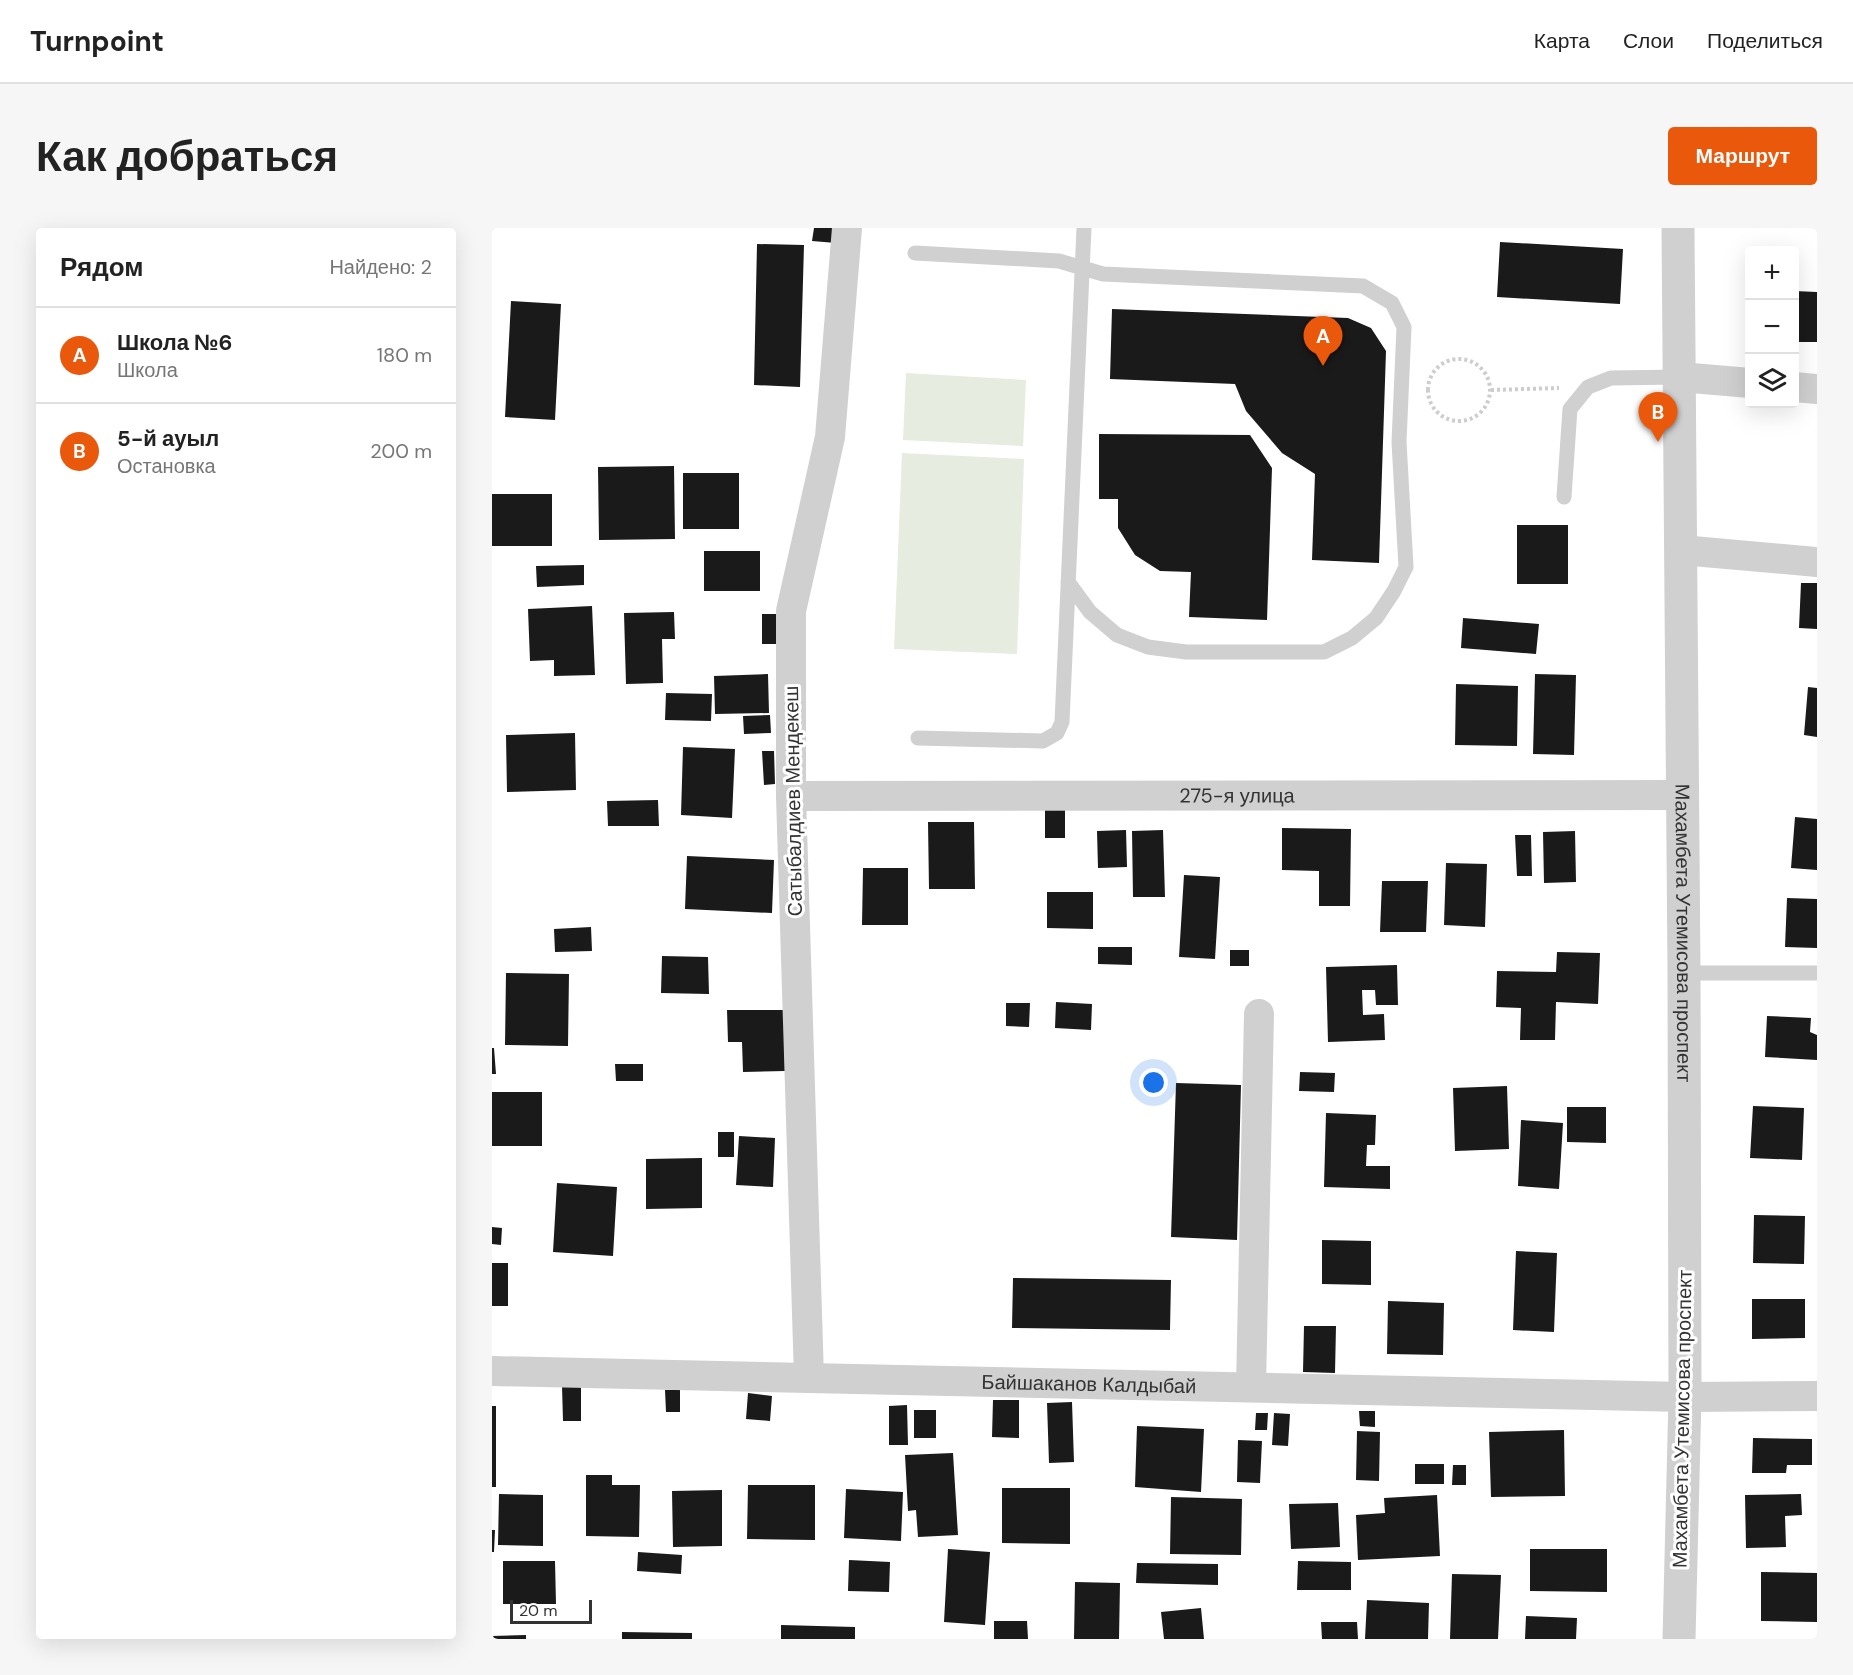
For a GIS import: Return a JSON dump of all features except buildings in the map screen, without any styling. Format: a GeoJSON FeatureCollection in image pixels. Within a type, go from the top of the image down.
{"type":"FeatureCollection","features":[{"type":"Feature","properties":{"kind":"street","name":"Сатыбалдиев Мендекеш"},"geometry":{"type":"LineString","coordinates":[[809,1378],[791,796],[791,611],[830,436],[847,228]]}},
{"type":"Feature","properties":{"kind":"street","name":"Махамбета Утемисова проспект"},"geometry":{"type":"LineString","coordinates":[[1678,228],[1685,1397],[1679,1639]]}},
{"type":"Feature","properties":{"kind":"street"},"geometry":{"type":"LineString","coordinates":[[1680,377],[1745,383]]}},
{"type":"Feature","properties":{"kind":"street"},"geometry":{"type":"LineString","coordinates":[[1799,387],[1817,389]]}},
{"type":"Feature","properties":{"kind":"street"},"geometry":{"type":"LineString","coordinates":[[1681,550],[1817,562]]}},
{"type":"Feature","properties":{"kind":"street","name":"275-я улица"},"geometry":{"type":"LineString","coordinates":[[791,796],[1683,795]]}},
{"type":"Feature","properties":{"kind":"street"},"geometry":{"type":"LineString","coordinates":[[1251,1388],[1259,1014]]}},
{"type":"Feature","properties":{"kind":"street","name":"Байшаканов Калдыбай"},"geometry":{"type":"LineString","coordinates":[[492,1371],[1685,1397],[1817,1396]]}},
{"type":"Feature","properties":{"kind":"lane"},"geometry":{"type":"LineString","coordinates":[[918,738],[1043,741],[1057,733],[1062,723],[1084,228]]}},
{"type":"Feature","properties":{"kind":"lane"},"geometry":{"type":"LineString","coordinates":[[915,253],[1059,261],[1103,274],[1363,286],[1392,303],[1404,327],[1400,442],[1406,567],[1394,591],[1376,618],[1352,638],[1324,652],[1186,652],[1148,647],[1117,635],[1090,612],[1068,582]]}},
{"type":"Feature","properties":{"kind":"lane"},"geometry":{"type":"LineString","coordinates":[[1564,496],[1569,409],[1588,387],[1611,378],[1680,377]]}},
{"type":"Feature","properties":{"kind":"lane"},"geometry":{"type":"LineString","coordinates":[[1684,973],[1817,974]]}},
{"type":"Feature","properties":{"kind":"path"},"geometry":{"type":"LineString","coordinates":[[1457,359],[1476,364],[1483,371],[1491,390],[1484,409],[1467,421],[1456,422],[1437,412],[1428,394],[1432,375],[1439,367],[1457,359]]}},
{"type":"Feature","properties":{"kind":"path"},"geometry":{"type":"LineString","coordinates":[[1491,390],[1588,387]]}},
{"type":"Feature","properties":{"kind":"shaded area"},"geometry":{"type":"Polygon","coordinates":[[[906,373],[1026,380],[1023,446],[903,440],[906,373]]]}},
{"type":"Feature","properties":{"kind":"shaded area"},"geometry":{"type":"Polygon","coordinates":[[[902,453],[1024,459],[1017,654],[894,649],[902,453]]]}},
{"type":"Feature","properties":{"kind":"place","name":"Школа №6"},"geometry":{"type":"Point","coordinates":[1323,366]}},
{"type":"Feature","properties":{"kind":"place","name":"5-й ауыл"},"geometry":{"type":"Point","coordinates":[1658,442]}}]}
